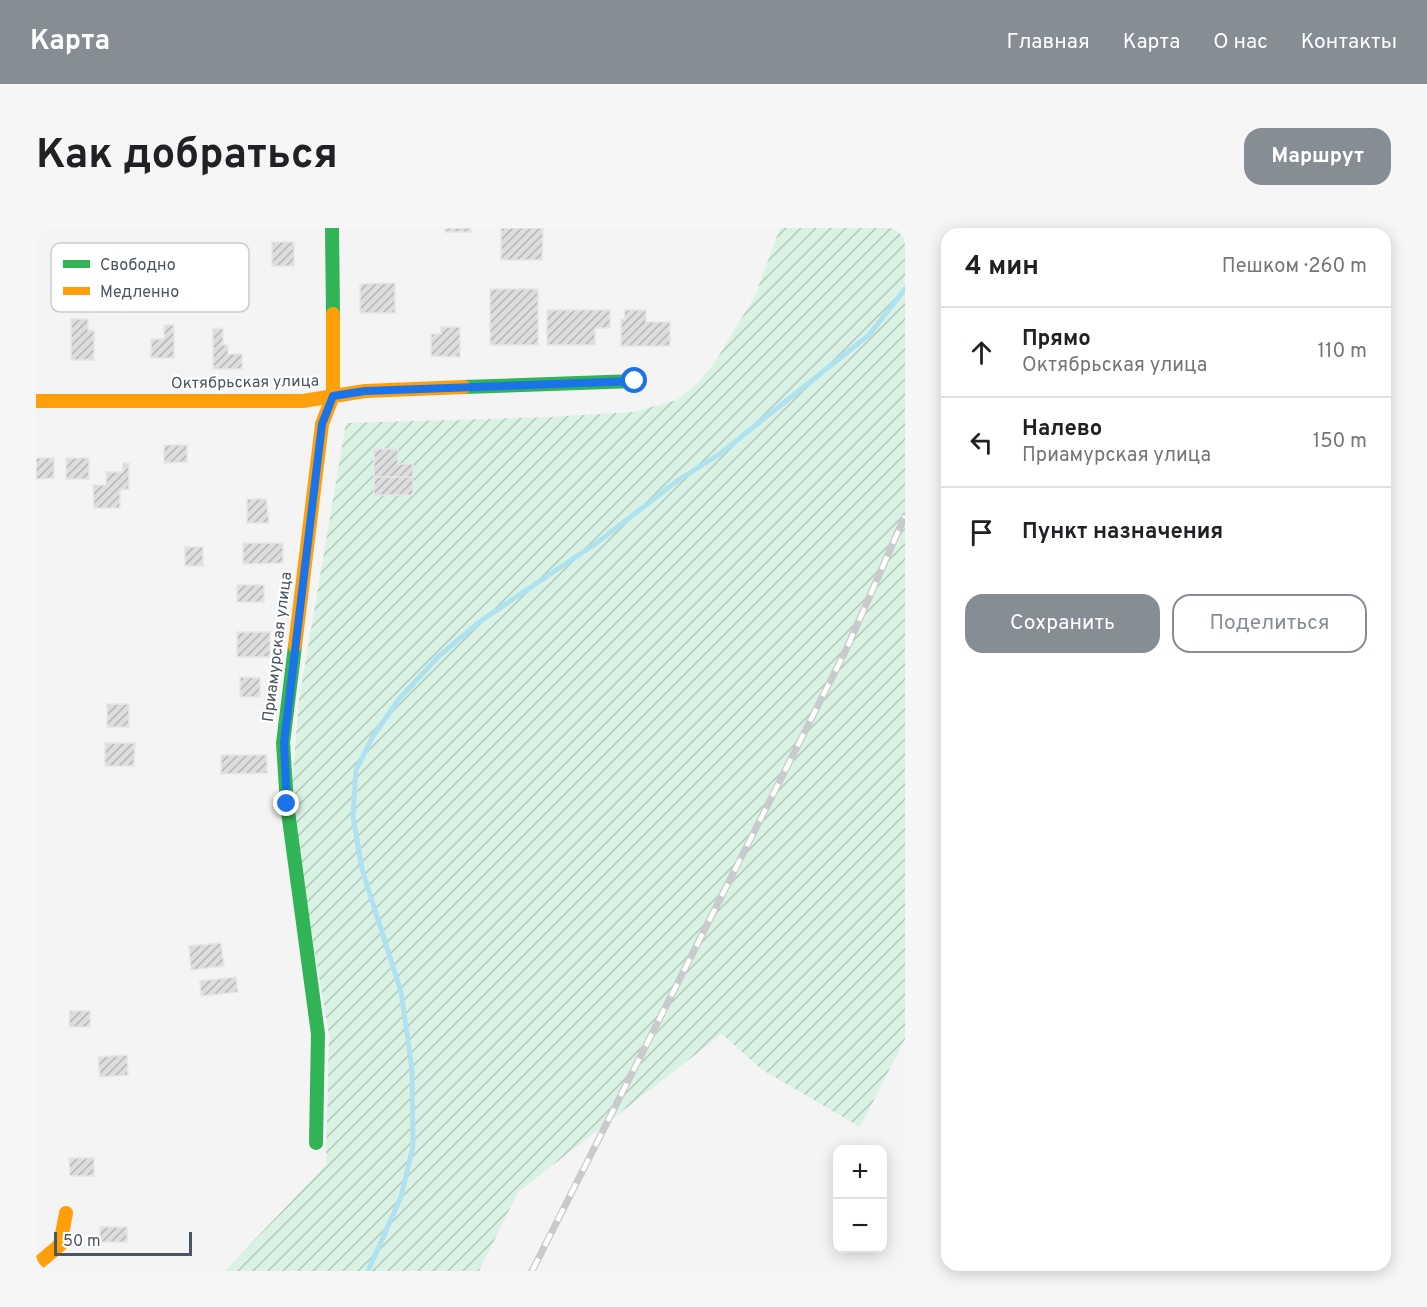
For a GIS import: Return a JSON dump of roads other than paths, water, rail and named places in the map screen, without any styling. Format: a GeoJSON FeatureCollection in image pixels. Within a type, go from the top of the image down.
{"type":"FeatureCollection","features":[{"type":"Feature","properties":{"kind":"street","name":"Приамурская улица"},"geometry":{"type":"LineString","coordinates":[[316,1143],[318,1034],[287,804],[284,743],[322,424],[333,396],[332,228]]}},
{"type":"Feature","properties":{"kind":"street","name":"Октябрьская улица"},"geometry":{"type":"LineString","coordinates":[[36,401],[303,401],[365,391],[635,381]]}},
{"type":"Feature","properties":{"kind":"street"},"geometry":{"type":"LineString","coordinates":[[36,1264],[60,1245],[66,1213]]}},
{"type":"Feature","properties":{"kind":"waterway"},"geometry":{"type":"LineString","coordinates":[[368,1271],[401,1197],[413,1146],[412,1069],[401,992],[362,869],[353,816],[356,770],[373,736],[399,699],[439,656],[482,620],[598,542],[677,481],[721,453],[869,335],[905,289]]}},
{"type":"Feature","properties":{"kind":"railway"},"geometry":{"type":"LineString","coordinates":[[532,1271],[846,650],[905,516]]}}]}
